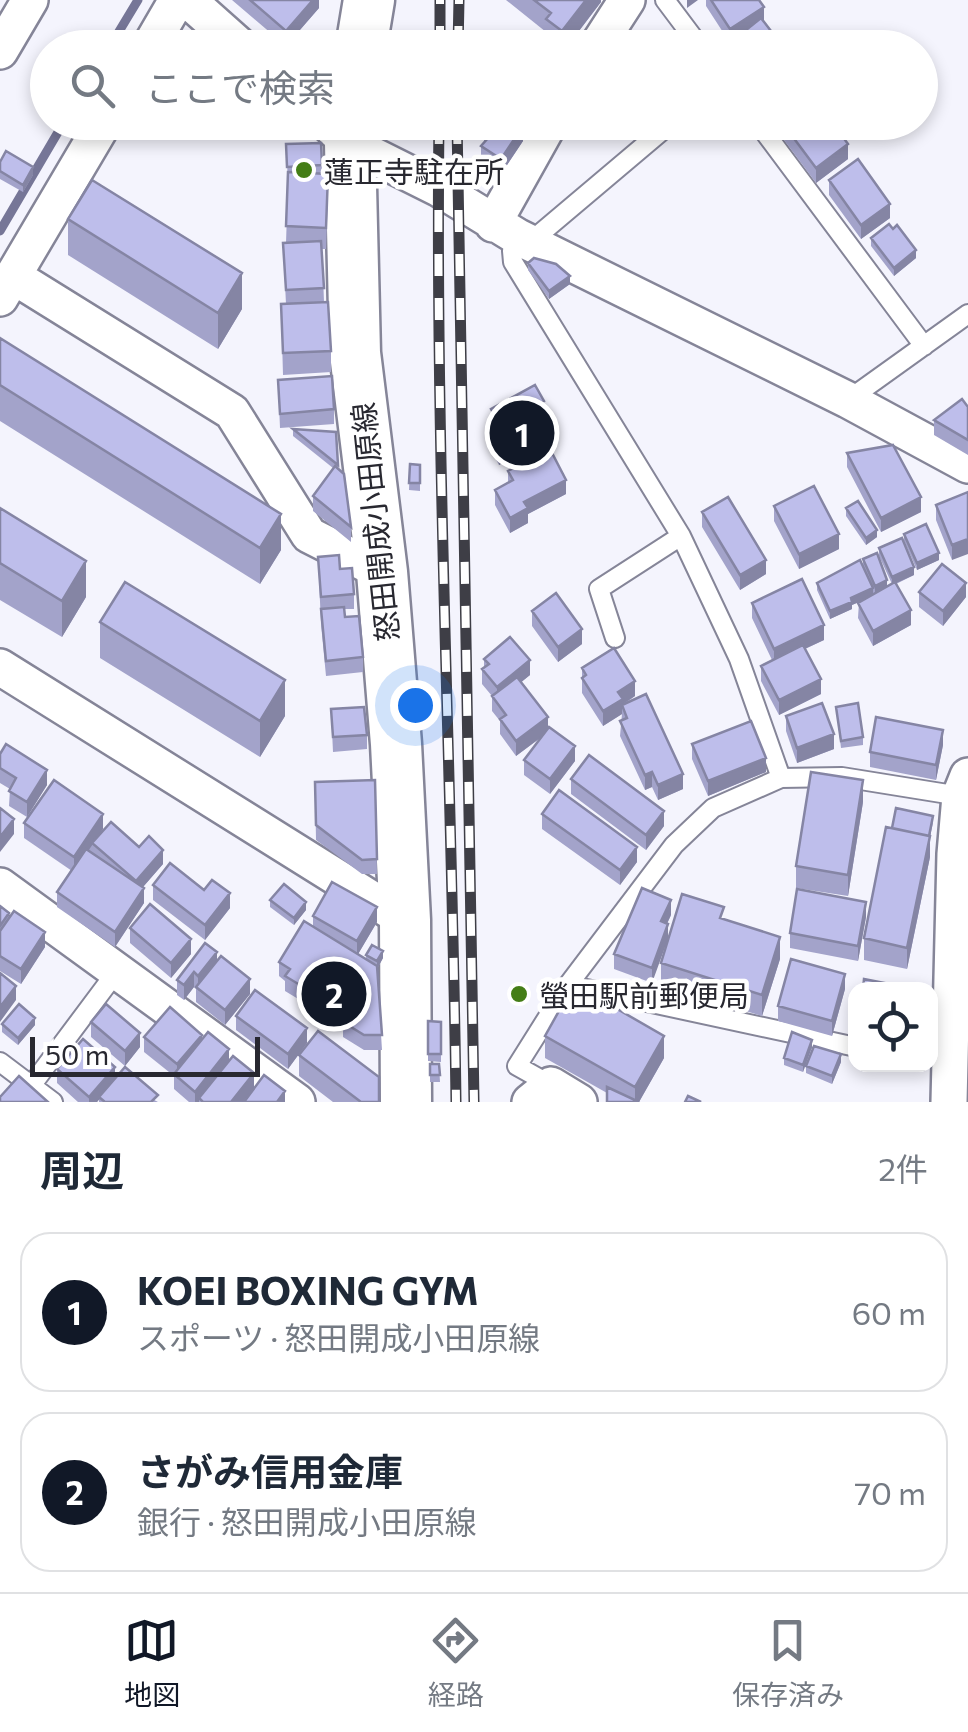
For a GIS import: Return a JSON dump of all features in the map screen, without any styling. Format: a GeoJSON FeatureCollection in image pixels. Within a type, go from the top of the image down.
{"type":"FeatureCollection","features":[{"type":"Feature","properties":{"kind":"main road","name":"怒田開成小田原線"},"geometry":{"type":"LineString","coordinates":[[344,140],[355,353],[382,572],[405,920],[406,1102]]}},
{"type":"Feature","properties":{"kind":"street"},"geometry":{"type":"LineString","coordinates":[[0,51],[30,0]]}},
{"type":"Feature","properties":{"kind":"street"},"geometry":{"type":"LineString","coordinates":[[159,30],[177,0]]}},
{"type":"Feature","properties":{"kind":"street"},"geometry":{"type":"LineString","coordinates":[[188,0],[222,30]]}},
{"type":"Feature","properties":{"kind":"street"},"geometry":{"type":"LineString","coordinates":[[607,30],[626,0]]}},
{"type":"Feature","properties":{"kind":"street"},"geometry":{"type":"LineString","coordinates":[[93,140],[6,287],[232,412],[310,535],[382,572]]}},
{"type":"Feature","properties":{"kind":"street"},"geometry":{"type":"LineString","coordinates":[[359,140],[514,235],[848,400],[968,465]]}},
{"type":"Feature","properties":{"kind":"street"},"geometry":{"type":"LineString","coordinates":[[514,235],[544,140]]}},
{"type":"Feature","properties":{"kind":"street"},"geometry":{"type":"LineString","coordinates":[[0,668],[405,920]]}},
{"type":"Feature","properties":{"kind":"street"},"geometry":{"type":"LineString","coordinates":[[949,1075],[964,786]]}},
{"type":"Feature","properties":{"kind":"street"},"geometry":{"type":"LineString","coordinates":[[0,886],[297,1102]]}},
{"type":"Feature","properties":{"kind":"lane"},"geometry":{"type":"LineString","coordinates":[[665,0],[687,30]]}},
{"type":"Feature","properties":{"kind":"lane"},"geometry":{"type":"LineString","coordinates":[[648,140],[514,235],[512,262],[681,536],[739,659],[781,778]]}},
{"type":"Feature","properties":{"kind":"lane"},"geometry":{"type":"LineString","coordinates":[[770,140],[924,346]]}},
{"type":"Feature","properties":{"kind":"lane"},"geometry":{"type":"LineString","coordinates":[[848,400],[968,314]]}},
{"type":"Feature","properties":{"kind":"lane"},"geometry":{"type":"LineString","coordinates":[[615,638],[598,589],[681,536]]}},
{"type":"Feature","properties":{"kind":"lane"},"geometry":{"type":"LineString","coordinates":[[553,1096],[517,1066],[568,984],[674,845],[712,808],[781,778],[842,777],[964,786]]}},
{"type":"Feature","properties":{"kind":"lane"},"geometry":{"type":"LineString","coordinates":[[31,1086],[117,971]]}},
{"type":"Feature","properties":{"kind":"lane"},"geometry":{"type":"LineString","coordinates":[[568,984],[848,1045]]}},
{"type":"Feature","properties":{"kind":"lane"},"geometry":{"type":"LineString","coordinates":[[0,1062],[53,1102]]}},
{"type":"Feature","properties":{"kind":"building"},"geometry":{"type":"Polygon","coordinates":[[[250,0],[313,0],[285,30],[250,0]]]}},
{"type":"Feature","properties":{"kind":"building"},"geometry":{"type":"Polygon","coordinates":[[[534,0],[586,0],[563,30],[546,19],[551,13],[534,0]]]}},
{"type":"Feature","properties":{"kind":"building"},"geometry":{"type":"Polygon","coordinates":[[[711,0],[759,0],[764,7],[730,29],[711,0]]]}},
{"type":"Feature","properties":{"kind":"building"},"geometry":{"type":"Polygon","coordinates":[[[761,18],[770,30],[746,30],[761,18]]]}},
{"type":"Feature","properties":{"kind":"building"},"geometry":{"type":"Polygon","coordinates":[[[486,140],[514,140],[501,159],[481,146],[486,140]]]}},
{"type":"Feature","properties":{"kind":"building"},"geometry":{"type":"Polygon","coordinates":[[[795,140],[845,140],[848,144],[816,168],[795,140]]]}},
{"type":"Feature","properties":{"kind":"building"},"geometry":{"type":"Polygon","coordinates":[[[321,143],[322,165],[287,167],[286,144],[321,143]]]}},
{"type":"Feature","properties":{"kind":"building"},"geometry":{"type":"Polygon","coordinates":[[[6,151],[33,167],[23,185],[0,171],[6,151]]]}},
{"type":"Feature","properties":{"kind":"building"},"geometry":{"type":"Polygon","coordinates":[[[858,159],[890,204],[861,225],[829,180],[858,159]]]}},
{"type":"Feature","properties":{"kind":"building"},"geometry":{"type":"Polygon","coordinates":[[[288,172],[328,174],[326,228],[286,226],[288,172]]]}},
{"type":"Feature","properties":{"kind":"building"},"geometry":{"type":"Polygon","coordinates":[[[92,180],[242,273],[218,313],[68,219],[92,180]]]}},
{"type":"Feature","properties":{"kind":"building"},"geometry":{"type":"Polygon","coordinates":[[[889,224],[893,229],[897,225],[916,250],[894,268],[871,238],[889,224]]]}},
{"type":"Feature","properties":{"kind":"building"},"geometry":{"type":"Polygon","coordinates":[[[321,241],[324,288],[286,290],[283,243],[321,241]]]}},
{"type":"Feature","properties":{"kind":"building"},"geometry":{"type":"Polygon","coordinates":[[[534,258],[556,264],[570,276],[549,291],[528,263],[534,258]]]}},
{"type":"Feature","properties":{"kind":"building"},"geometry":{"type":"Polygon","coordinates":[[[328,302],[331,351],[283,353],[281,304],[328,302]]]}},
{"type":"Feature","properties":{"kind":"building"},"geometry":{"type":"Polygon","coordinates":[[[0,338],[281,514],[260,548],[0,385],[0,338]]]}},
{"type":"Feature","properties":{"kind":"building"},"geometry":{"type":"Polygon","coordinates":[[[332,376],[334,409],[280,414],[278,380],[332,376]]]}},
{"type":"Feature","properties":{"kind":"building"},"geometry":{"type":"Polygon","coordinates":[[[535,385],[544,401],[539,404],[553,429],[539,437],[535,430],[499,450],[490,433],[501,427],[491,409],[535,385]]]}},
{"type":"Feature","properties":{"kind":"building"},"geometry":{"type":"Polygon","coordinates":[[[962,399],[968,407],[968,440],[934,420],[962,399]]]}},
{"type":"Feature","properties":{"kind":"building"},"geometry":{"type":"Polygon","coordinates":[[[293,429],[336,432],[338,465],[293,429]]]}},
{"type":"Feature","properties":{"kind":"building"},"geometry":{"type":"Polygon","coordinates":[[[893,445],[921,497],[881,518],[847,453],[893,445]]]}},
{"type":"Feature","properties":{"kind":"building"},"geometry":{"type":"Polygon","coordinates":[[[550,449],[566,480],[524,502],[528,508],[510,518],[495,490],[513,480],[508,471],[550,449]]]}},
{"type":"Feature","properties":{"kind":"building"},"geometry":{"type":"Polygon","coordinates":[[[410,464],[420,465],[420,483],[409,483],[410,464]]]}},
{"type":"Feature","properties":{"kind":"building"},"geometry":{"type":"Polygon","coordinates":[[[335,466],[344,474],[351,527],[313,496],[335,466]]]}},
{"type":"Feature","properties":{"kind":"building"},"geometry":{"type":"Polygon","coordinates":[[[814,486],[839,534],[799,554],[774,506],[814,486]]]}},
{"type":"Feature","properties":{"kind":"building"},"geometry":{"type":"Polygon","coordinates":[[[968,492],[968,539],[952,545],[936,505],[968,492]]]}},
{"type":"Feature","properties":{"kind":"building"},"geometry":{"type":"Polygon","coordinates":[[[728,497],[766,560],[740,575],[702,512],[728,497]]]}},
{"type":"Feature","properties":{"kind":"building"},"geometry":{"type":"Polygon","coordinates":[[[858,501],[877,530],[866,538],[846,508],[858,501]]]}},
{"type":"Feature","properties":{"kind":"building"},"geometry":{"type":"Polygon","coordinates":[[[0,508],[86,561],[62,601],[0,563],[0,508]]]}},
{"type":"Feature","properties":{"kind":"building"},"geometry":{"type":"Polygon","coordinates":[[[926,524],[939,553],[917,563],[904,534],[926,524]]]}},
{"type":"Feature","properties":{"kind":"building"},"geometry":{"type":"Polygon","coordinates":[[[902,538],[914,567],[892,577],[879,548],[902,538]]]}},
{"type":"Feature","properties":{"kind":"building"},"geometry":{"type":"Polygon","coordinates":[[[877,553],[887,580],[875,586],[863,559],[877,553]]]}},
{"type":"Feature","properties":{"kind":"building"},"geometry":{"type":"Polygon","coordinates":[[[339,555],[340,569],[352,568],[354,594],[321,597],[318,557],[339,555]]]}},
{"type":"Feature","properties":{"kind":"building"},"geometry":{"type":"Polygon","coordinates":[[[860,560],[873,588],[830,611],[817,583],[860,560]]]}},
{"type":"Feature","properties":{"kind":"building"},"geometry":{"type":"Polygon","coordinates":[[[942,564],[966,583],[943,611],[919,592],[942,564]]]}},
{"type":"Feature","properties":{"kind":"building"},"geometry":{"type":"Polygon","coordinates":[[[802,579],[824,625],[774,649],[752,603],[802,579]]]}},
{"type":"Feature","properties":{"kind":"building"},"geometry":{"type":"Polygon","coordinates":[[[125,582],[285,680],[260,721],[100,622],[125,582]]]}},
{"type":"Feature","properties":{"kind":"building"},"geometry":{"type":"Polygon","coordinates":[[[895,582],[911,610],[873,631],[858,603],[895,582]]]}},
{"type":"Feature","properties":{"kind":"building"},"geometry":{"type":"Polygon","coordinates":[[[556,593],[582,629],[558,647],[532,611],[556,593]]]}},
{"type":"Feature","properties":{"kind":"building"},"geometry":{"type":"Polygon","coordinates":[[[344,607],[345,617],[359,616],[363,657],[326,661],[321,609],[344,607]]]}},
{"type":"Feature","properties":{"kind":"building"},"geometry":{"type":"Polygon","coordinates":[[[510,637],[530,660],[497,687],[482,669],[489,664],[484,659],[510,637]]]}},
{"type":"Feature","properties":{"kind":"building"},"geometry":{"type":"Polygon","coordinates":[[[803,645],[821,679],[779,700],[761,666],[803,645]]]}},
{"type":"Feature","properties":{"kind":"building"},"geometry":{"type":"Polygon","coordinates":[[[614,648],[635,681],[618,692],[623,699],[603,711],[582,678],[586,675],[582,668],[614,648]]]}},
{"type":"Feature","properties":{"kind":"building"},"geometry":{"type":"Polygon","coordinates":[[[517,677],[548,717],[516,741],[500,719],[506,715],[492,696],[517,677]]]}},
{"type":"Feature","properties":{"kind":"building"},"geometry":{"type":"Polygon","coordinates":[[[646,694],[683,774],[658,785],[652,772],[645,775],[620,721],[627,718],[622,705],[646,694]]]}},
{"type":"Feature","properties":{"kind":"building"},"geometry":{"type":"Polygon","coordinates":[[[822,703],[834,734],[797,748],[786,716],[822,703]]]}},
{"type":"Feature","properties":{"kind":"building"},"geometry":{"type":"Polygon","coordinates":[[[858,703],[863,737],[841,741],[836,707],[858,703]]]}},
{"type":"Feature","properties":{"kind":"building"},"geometry":{"type":"Polygon","coordinates":[[[364,707],[367,735],[333,737],[331,709],[364,707]]]}},
{"type":"Feature","properties":{"kind":"building"},"geometry":{"type":"Polygon","coordinates":[[[876,717],[943,730],[936,765],[870,752],[876,717]]]}},
{"type":"Feature","properties":{"kind":"building"},"geometry":{"type":"Polygon","coordinates":[[[751,721],[766,758],[708,781],[692,744],[751,721]]]}},
{"type":"Feature","properties":{"kind":"building"},"geometry":{"type":"Polygon","coordinates":[[[549,727],[575,746],[550,779],[524,760],[549,727]]]}},
{"type":"Feature","properties":{"kind":"building"},"geometry":{"type":"Polygon","coordinates":[[[6,744],[47,770],[27,802],[9,791],[16,778],[0,768],[0,754],[6,744]]]}},
{"type":"Feature","properties":{"kind":"building"},"geometry":{"type":"Polygon","coordinates":[[[589,755],[664,811],[646,835],[571,779],[589,755]]]}},
{"type":"Feature","properties":{"kind":"building"},"geometry":{"type":"Polygon","coordinates":[[[811,772],[863,780],[848,875],[796,866],[811,772]]]}},
{"type":"Feature","properties":{"kind":"building"},"geometry":{"type":"Polygon","coordinates":[[[54,780],[103,814],[74,857],[24,823],[54,780]]]}},
{"type":"Feature","properties":{"kind":"building"},"geometry":{"type":"Polygon","coordinates":[[[375,780],[377,859],[362,860],[316,825],[315,782],[375,780]]]}},
{"type":"Feature","properties":{"kind":"building"},"geometry":{"type":"Polygon","coordinates":[[[559,790],[637,847],[620,870],[542,814],[559,790]]]}},
{"type":"Feature","properties":{"kind":"building"},"geometry":{"type":"Polygon","coordinates":[[[0,808],[14,819],[0,837],[0,808]]]}},
{"type":"Feature","properties":{"kind":"building"},"geometry":{"type":"Polygon","coordinates":[[[896,808],[933,816],[929,836],[892,828],[896,808]]]}},
{"type":"Feature","properties":{"kind":"building"},"geometry":{"type":"Polygon","coordinates":[[[111,822],[139,847],[149,836],[163,850],[136,881],[92,843],[111,822]]]}},
{"type":"Feature","properties":{"kind":"building"},"geometry":{"type":"Polygon","coordinates":[[[886,827],[930,836],[907,948],[864,938],[886,827]]]}},
{"type":"Feature","properties":{"kind":"building"},"geometry":{"type":"Polygon","coordinates":[[[86,849],[144,888],[115,932],[57,892],[86,849]]]}},
{"type":"Feature","properties":{"kind":"building"},"geometry":{"type":"Polygon","coordinates":[[[170,863],[204,890],[212,880],[230,893],[205,925],[153,885],[170,863]]]}},
{"type":"Feature","properties":{"kind":"building"},"geometry":{"type":"Polygon","coordinates":[[[332,882],[377,907],[357,941],[313,916],[332,882]]]}},
{"type":"Feature","properties":{"kind":"building"},"geometry":{"type":"Polygon","coordinates":[[[284,884],[306,902],[294,918],[270,900],[284,884]]]}},
{"type":"Feature","properties":{"kind":"building"},"geometry":{"type":"Polygon","coordinates":[[[642,888],[671,900],[661,921],[668,924],[652,968],[614,954],[642,888]]]}},
{"type":"Feature","properties":{"kind":"building"},"geometry":{"type":"Polygon","coordinates":[[[797,889],[866,902],[858,946],[790,933],[797,889]]]}},
{"type":"Feature","properties":{"kind":"building"},"geometry":{"type":"Polygon","coordinates":[[[682,894],[724,907],[720,918],[780,937],[762,995],[661,963],[682,894]]]}},
{"type":"Feature","properties":{"kind":"building"},"geometry":{"type":"Polygon","coordinates":[[[150,904],[191,939],[171,963],[130,928],[150,904]]]}},
{"type":"Feature","properties":{"kind":"building"},"geometry":{"type":"Polygon","coordinates":[[[0,906],[9,913],[0,926],[0,906]]]}},
{"type":"Feature","properties":{"kind":"building"},"geometry":{"type":"Polygon","coordinates":[[[14,911],[45,932],[21,969],[0,956],[0,931],[14,911]]]}},
{"type":"Feature","properties":{"kind":"building"},"geometry":{"type":"Polygon","coordinates":[[[304,921],[377,966],[382,1035],[364,1035],[343,1022],[348,1014],[285,976],[290,969],[279,962],[304,921]]]}},
{"type":"Feature","properties":{"kind":"building"},"geometry":{"type":"Polygon","coordinates":[[[205,943],[217,952],[198,976],[194,972],[184,985],[177,980],[205,943]]]}},
{"type":"Feature","properties":{"kind":"building"},"geometry":{"type":"Polygon","coordinates":[[[372,945],[383,951],[377,961],[366,955],[372,945]]]}},
{"type":"Feature","properties":{"kind":"building"},"geometry":{"type":"Polygon","coordinates":[[[221,956],[250,979],[225,1010],[196,987],[221,956]]]}},
{"type":"Feature","properties":{"kind":"building"},"geometry":{"type":"Polygon","coordinates":[[[791,959],[845,974],[832,1021],[778,1006],[791,959]]]}},
{"type":"Feature","properties":{"kind":"building"},"geometry":{"type":"Polygon","coordinates":[[[0,973],[16,986],[0,1007],[0,973]]]}},
{"type":"Feature","properties":{"kind":"building"},"geometry":{"type":"Polygon","coordinates":[[[574,984],[664,1036],[635,1087],[545,1036],[574,984]]]}},
{"type":"Feature","properties":{"kind":"building"},"geometry":{"type":"Polygon","coordinates":[[[255,990],[307,1028],[288,1054],[236,1016],[255,990]]]}},
{"type":"Feature","properties":{"kind":"building"},"geometry":{"type":"Polygon","coordinates":[[[19,1004],[35,1018],[18,1038],[2,1024],[19,1004]]]}},
{"type":"Feature","properties":{"kind":"building"},"geometry":{"type":"Polygon","coordinates":[[[106,1004],[140,1033],[125,1051],[91,1022],[106,1004]]]}},
{"type":"Feature","properties":{"kind":"building"},"geometry":{"type":"Polygon","coordinates":[[[170,1007],[202,1035],[177,1064],[144,1037],[170,1007]]]}},
{"type":"Feature","properties":{"kind":"building"},"geometry":{"type":"Polygon","coordinates":[[[428,1021],[441,1022],[441,1054],[428,1054],[428,1021]]]}},
{"type":"Feature","properties":{"kind":"building"},"geometry":{"type":"Polygon","coordinates":[[[318,1031],[379,1077],[379,1102],[361,1102],[299,1055],[318,1031]]]}},
{"type":"Feature","properties":{"kind":"building"},"geometry":{"type":"Polygon","coordinates":[[[208,1032],[229,1049],[195,1092],[174,1074],[208,1032]]]}},
{"type":"Feature","properties":{"kind":"building"},"geometry":{"type":"Polygon","coordinates":[[[792,1032],[812,1040],[803,1065],[784,1058],[792,1032]]]}},
{"type":"Feature","properties":{"kind":"building"},"geometry":{"type":"Polygon","coordinates":[[[83,1039],[115,1067],[89,1097],[57,1069],[83,1039]]]}},
{"type":"Feature","properties":{"kind":"building"},"geometry":{"type":"Polygon","coordinates":[[[814,1046],[841,1054],[832,1076],[806,1066],[814,1046]]]}},
{"type":"Feature","properties":{"kind":"building"},"geometry":{"type":"Polygon","coordinates":[[[233,1056],[254,1073],[231,1102],[203,1102],[199,1098],[233,1056]]]}},
{"type":"Feature","properties":{"kind":"building"},"geometry":{"type":"Polygon","coordinates":[[[430,1064],[439,1064],[440,1075],[430,1075],[430,1064]]]}},
{"type":"Feature","properties":{"kind":"building"},"geometry":{"type":"Polygon","coordinates":[[[125,1067],[158,1095],[151,1102],[105,1102],[99,1097],[125,1067]]]}},
{"type":"Feature","properties":{"kind":"building"},"geometry":{"type":"Polygon","coordinates":[[[264,1075],[285,1091],[277,1102],[244,1102],[264,1075]]]}},
{"type":"Feature","properties":{"kind":"building"},"geometry":{"type":"Polygon","coordinates":[[[19,1076],[48,1102],[0,1102],[19,1076]]]}},
{"type":"Feature","properties":{"kind":"building"},"geometry":{"type":"Polygon","coordinates":[[[607,1087],[639,1102],[607,1102],[607,1087]]]}},
{"type":"Feature","properties":{"kind":"waterway"},"geometry":{"type":"LineString","coordinates":[[120,30],[138,0]]}},
{"type":"Feature","properties":{"kind":"waterway"},"geometry":{"type":"LineString","coordinates":[[0,231],[53,140]]}},
{"type":"Feature","properties":{"kind":"railway"},"geometry":{"type":"LineString","coordinates":[[440,0],[440,30]]}},
{"type":"Feature","properties":{"kind":"railway"},"geometry":{"type":"LineString","coordinates":[[458,30],[459,0]]}},
{"type":"Feature","properties":{"kind":"railway"},"geometry":{"type":"LineString","coordinates":[[439,140],[439,367],[456,1102]]}},
{"type":"Feature","properties":{"kind":"railway"},"geometry":{"type":"LineString","coordinates":[[457,140],[474,1102]]}},
{"type":"Feature","properties":{"kind":"place","name":"蓮正寺駐在所"},"geometry":{"type":"Point","coordinates":[304,170]}},
{"type":"Feature","properties":{"kind":"place","name":"KOEI BOXING GYM"},"geometry":{"type":"Point","coordinates":[522,433]}},
{"type":"Feature","properties":{"kind":"place","name":"さがみ信用金庫"},"geometry":{"type":"Point","coordinates":[334,994]}},
{"type":"Feature","properties":{"kind":"place","name":"螢田駅前郵便局"},"geometry":{"type":"Point","coordinates":[519,994]}}]}
